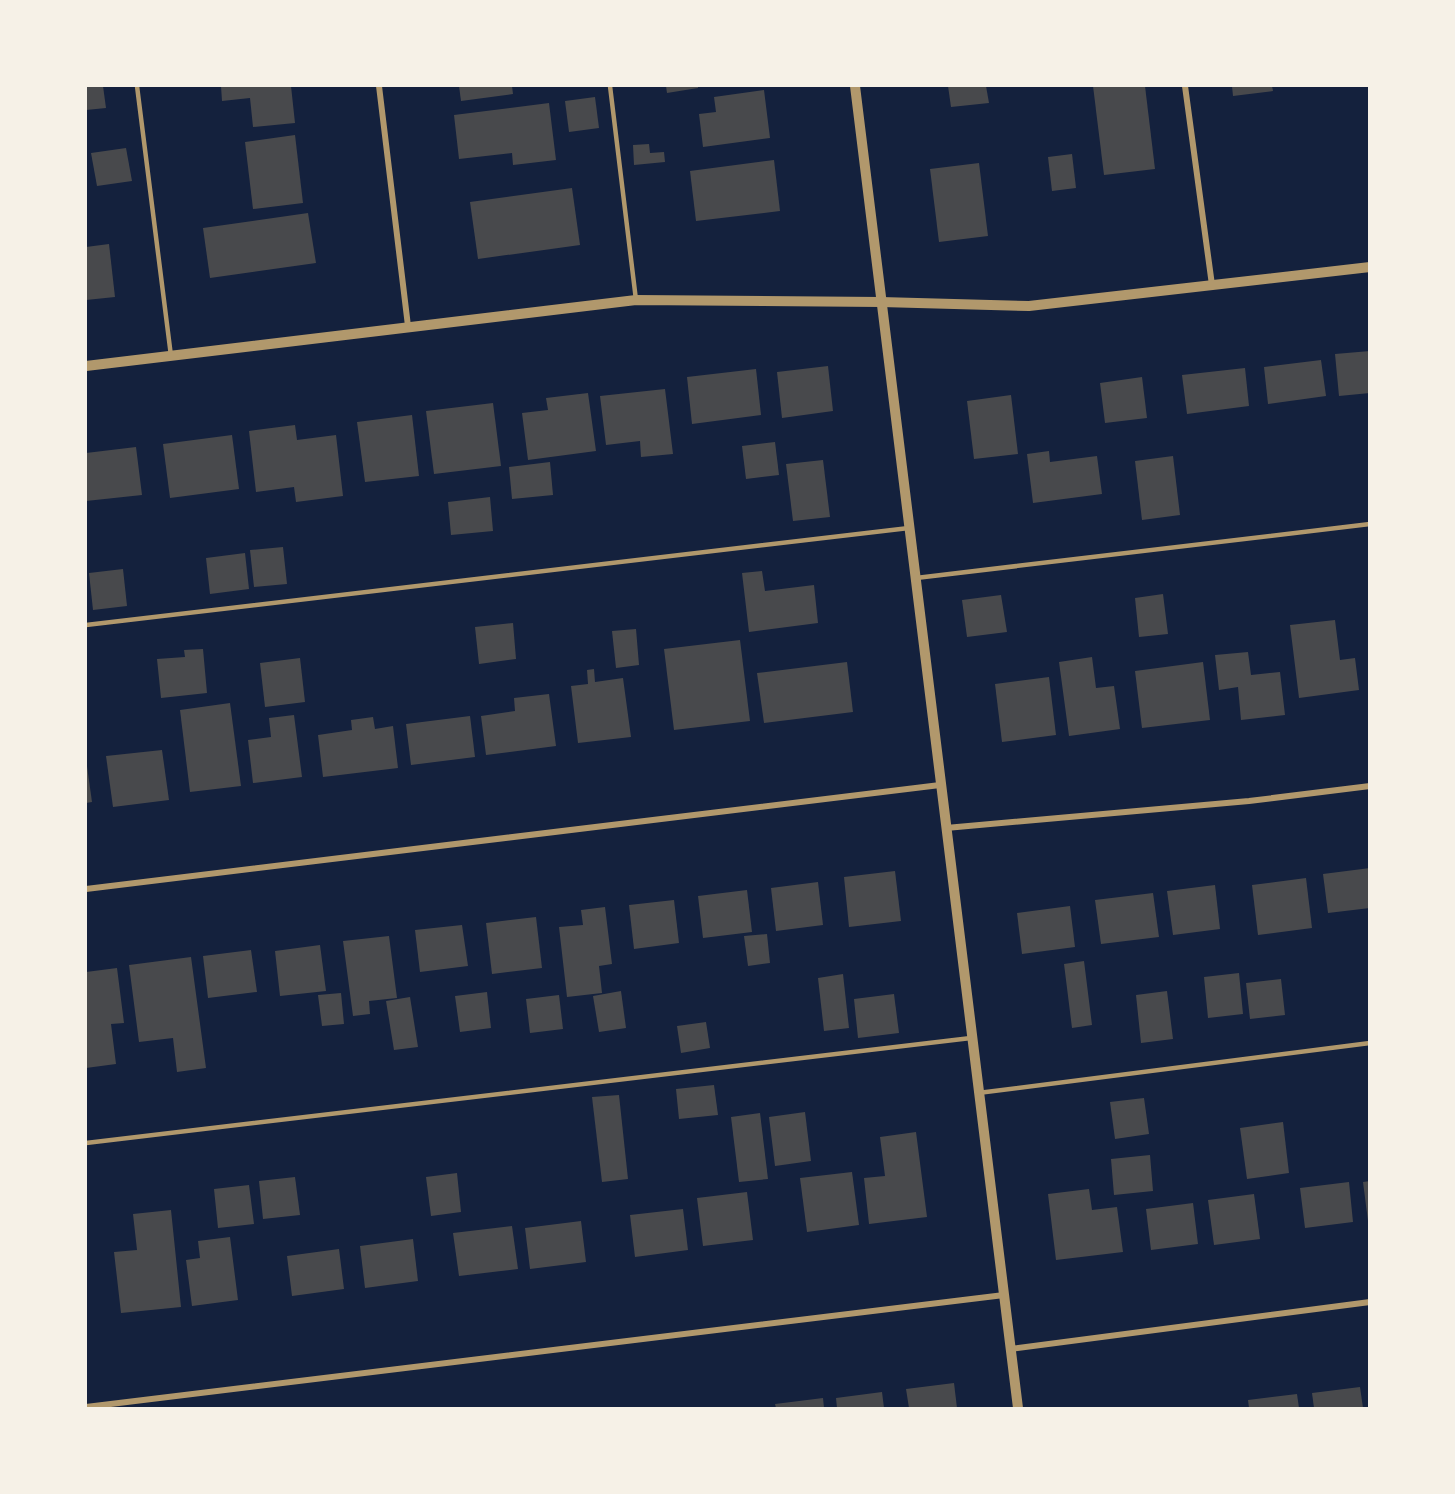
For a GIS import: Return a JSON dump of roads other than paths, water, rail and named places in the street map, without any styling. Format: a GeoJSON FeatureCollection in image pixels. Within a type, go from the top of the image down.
{"type":"FeatureCollection","features":[{"type":"Feature","properties":{"kind":"street"},"geometry":{"type":"LineString","coordinates":[[379,86],[408,326]]}},
{"type":"Feature","properties":{"kind":"street"},"geometry":{"type":"LineString","coordinates":[[855,86],[1018,1408]]}},
{"type":"Feature","properties":{"kind":"street"},"geometry":{"type":"LineString","coordinates":[[1185,86],[1212,286]]}},
{"type":"Feature","properties":{"kind":"street"},"geometry":{"type":"LineString","coordinates":[[86,366],[636,300],[1029,306],[1370,267]]}},
{"type":"Feature","properties":{"kind":"street"},"geometry":{"type":"LineString","coordinates":[[86,889],[940,785]]}},
{"type":"Feature","properties":{"kind":"street"},"geometry":{"type":"LineString","coordinates":[[946,828],[1249,801],[1370,786]]}},
{"type":"Feature","properties":{"kind":"street"},"geometry":{"type":"LineString","coordinates":[[86,1407],[1004,1295]]}},
{"type":"Feature","properties":{"kind":"street"},"geometry":{"type":"LineString","coordinates":[[1010,1349],[1370,1302]]}},
{"type":"Feature","properties":{"kind":"lane"},"geometry":{"type":"LineString","coordinates":[[137,86],[171,356]]}},
{"type":"Feature","properties":{"kind":"lane"},"geometry":{"type":"LineString","coordinates":[[610,86],[636,300]]}},
{"type":"Feature","properties":{"kind":"lane"},"geometry":{"type":"LineString","coordinates":[[915,578],[1370,525]]}},
{"type":"Feature","properties":{"kind":"lane"},"geometry":{"type":"LineString","coordinates":[[86,625],[909,528]]}},
{"type":"Feature","properties":{"kind":"lane"},"geometry":{"type":"LineString","coordinates":[[86,1143],[972,1038]]}},
{"type":"Feature","properties":{"kind":"lane"},"geometry":{"type":"LineString","coordinates":[[978,1093],[1370,1043]]}}]}
